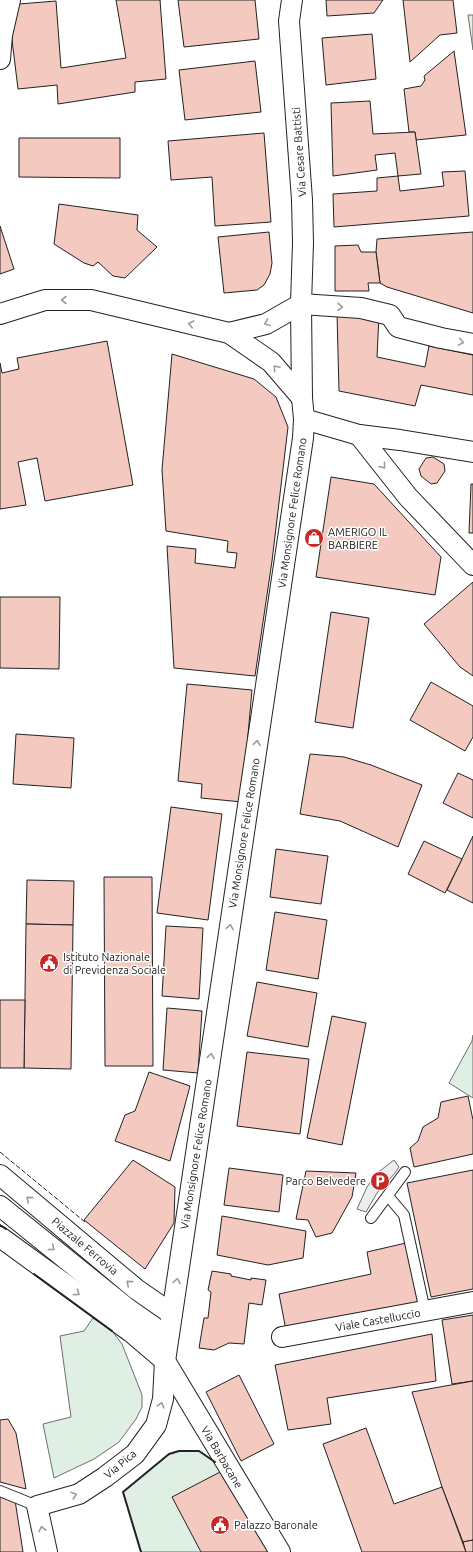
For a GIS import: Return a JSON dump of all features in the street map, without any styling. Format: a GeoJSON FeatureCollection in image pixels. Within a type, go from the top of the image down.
{"type":"FeatureCollection","features":[{"type":"Feature","properties":{"kind":"street"},"geometry":{"type":"LineString","coordinates":[[0,59],[1,34],[10,0]]}},
{"type":"Feature","properties":{"kind":"street","name":"Via Cesare Battisti"},"geometry":{"type":"LineString","coordinates":[[292,0],[289,21],[303,207],[301,304]]}},
{"type":"Feature","properties":{"kind":"street"},"geometry":{"type":"LineString","coordinates":[[0,314],[45,300],[91,300],[229,333],[271,362],[302,398]]}},
{"type":"Feature","properties":{"kind":"street"},"geometry":{"type":"LineString","coordinates":[[229,333],[266,324],[301,304],[361,308],[390,315],[398,327],[441,338],[473,344]]}},
{"type":"Feature","properties":{"kind":"street","name":"Via Monsignore Felice Romano"},"geometry":{"type":"LineString","coordinates":[[165,1361],[303,438],[304,419],[302,398],[301,304]]}},
{"type":"Feature","properties":{"kind":"street"},"geometry":{"type":"LineString","coordinates":[[304,419],[359,435],[473,452]]}},
{"type":"Feature","properties":{"kind":"street"},"geometry":{"type":"LineString","coordinates":[[359,435],[408,497],[473,565]]}},
{"type":"Feature","properties":{"kind":"street","name":"Piazzale Ferrovia"},"geometry":{"type":"LineString","coordinates":[[0,1175],[136,1289],[172,1314]]}},
{"type":"Feature","properties":{"kind":"street","name":"Piazzale Ferrovia"},"geometry":{"type":"LineString","coordinates":[[0,1206],[128,1309],[168,1337]]}},
{"type":"Feature","properties":{"kind":"street","name":"Via Barbacane"},"geometry":{"type":"LineString","coordinates":[[0,1237],[131,1332],[165,1361],[280,1552]]}},
{"type":"Feature","properties":{"kind":"street","name":"Viale Castelluccio"},"geometry":{"type":"LineString","coordinates":[[282,1337],[473,1302]]}},
{"type":"Feature","properties":{"kind":"street","name":"Via Pica"},"geometry":{"type":"LineString","coordinates":[[37,1506],[79,1494],[105,1478],[134,1454],[156,1425],[163,1399],[165,1361]]}},
{"type":"Feature","properties":{"kind":"street"},"geometry":{"type":"LineString","coordinates":[[37,1506],[47,1552]]}},
{"type":"Feature","properties":{"kind":"lane"},"geometry":{"type":"LineString","coordinates":[[371,1218],[405,1172]]}},
{"type":"Feature","properties":{"kind":"lane"},"geometry":{"type":"LineString","coordinates":[[388,1196],[404,1215],[425,1311]]}},
{"type":"Feature","properties":{"kind":"lane"},"geometry":{"type":"LineString","coordinates":[[0,1491],[37,1506]]}},
{"type":"Feature","properties":{"kind":"green space"},"geometry":{"type":"Polygon","coordinates":[[[468,15],[473,15],[473,50],[468,15]]]}},
{"type":"Feature","properties":{"kind":"green space"},"geometry":{"type":"Polygon","coordinates":[[[473,1035],[473,1098],[449,1083],[472,1041],[473,1035]]]}},
{"type":"Feature","properties":{"kind":"green space"},"geometry":{"type":"Polygon","coordinates":[[[60,1239],[126,1293],[124,1296],[57,1243],[60,1239]]]}},
{"type":"Feature","properties":{"kind":"green space"},"geometry":{"type":"Polygon","coordinates":[[[93,1318],[112,1331],[122,1344],[142,1395],[142,1407],[136,1419],[119,1442],[94,1459],[54,1478],[43,1424],[71,1417],[60,1336],[84,1331],[93,1318]]]}},
{"type":"Feature","properties":{"kind":"green space"},"geometry":{"type":"Polygon","coordinates":[[[179,1451],[199,1451],[214,1461],[268,1552],[141,1552],[123,1492],[169,1454],[179,1451]]]}},
{"type":"Feature","properties":{"kind":"shaded area","name":"Parco Belvedere"},"geometry":{"type":"Polygon","coordinates":[[[394,1160],[399,1167],[377,1193],[366,1212],[357,1209],[367,1187],[376,1174],[394,1160]]]}},
{"type":"Feature","properties":{"kind":"building"},"geometry":{"type":"Polygon","coordinates":[[[116,0],[160,0],[166,79],[135,82],[135,92],[58,104],[57,85],[18,89],[9,15],[19,4],[56,1],[61,68],[126,58],[116,0]]]}},
{"type":"Feature","properties":{"kind":"building"},"geometry":{"type":"Polygon","coordinates":[[[178,0],[255,0],[259,39],[184,47],[178,0]]]}},
{"type":"Feature","properties":{"kind":"building"},"geometry":{"type":"Polygon","coordinates":[[[326,0],[383,0],[374,13],[327,16],[326,0]]]}},
{"type":"Feature","properties":{"kind":"building"},"geometry":{"type":"Polygon","coordinates":[[[403,0],[453,0],[457,33],[440,35],[410,62],[403,0]]]}},
{"type":"Feature","properties":{"kind":"building"},"geometry":{"type":"Polygon","coordinates":[[[372,34],[376,79],[326,85],[322,38],[372,34]]]}},
{"type":"Feature","properties":{"kind":"building"},"geometry":{"type":"Polygon","coordinates":[[[454,51],[466,135],[416,140],[415,132],[409,132],[404,89],[421,86],[425,80],[424,76],[454,51]]]}},
{"type":"Feature","properties":{"kind":"building"},"geometry":{"type":"Polygon","coordinates":[[[255,61],[261,112],[185,120],[179,70],[255,61]]]}},
{"type":"Feature","properties":{"kind":"building"},"geometry":{"type":"Polygon","coordinates":[[[370,101],[373,134],[415,132],[421,174],[398,176],[395,153],[375,155],[377,170],[333,176],[331,103],[370,101]]]}},
{"type":"Feature","properties":{"kind":"building"},"geometry":{"type":"Polygon","coordinates":[[[264,133],[271,222],[215,226],[212,177],[171,180],[168,141],[264,133]]]}},
{"type":"Feature","properties":{"kind":"building"},"geometry":{"type":"Polygon","coordinates":[[[19,138],[120,138],[120,178],[19,177],[19,138]]]}},
{"type":"Feature","properties":{"kind":"building"},"geometry":{"type":"Polygon","coordinates":[[[465,171],[469,216],[334,227],[333,194],[377,191],[377,178],[398,176],[400,191],[444,186],[442,172],[465,171]]]}},
{"type":"Feature","properties":{"kind":"building"},"geometry":{"type":"Polygon","coordinates":[[[59,204],[138,215],[137,230],[157,247],[125,278],[113,276],[98,262],[93,266],[84,263],[54,244],[59,204]]]}},
{"type":"Feature","properties":{"kind":"building"},"geometry":{"type":"Polygon","coordinates":[[[0,226],[14,269],[0,274],[0,226]]]}},
{"type":"Feature","properties":{"kind":"building"},"geometry":{"type":"Polygon","coordinates":[[[269,232],[272,263],[270,274],[264,285],[257,290],[224,293],[218,237],[269,232]]]}},
{"type":"Feature","properties":{"kind":"building"},"geometry":{"type":"Polygon","coordinates":[[[473,232],[473,313],[387,287],[380,283],[376,252],[377,239],[473,232]]]}},
{"type":"Feature","properties":{"kind":"building"},"geometry":{"type":"Polygon","coordinates":[[[358,245],[361,252],[376,252],[380,283],[368,283],[369,291],[335,291],[335,246],[358,245]]]}},
{"type":"Feature","properties":{"kind":"building"},"geometry":{"type":"Polygon","coordinates":[[[337,314],[379,316],[377,357],[425,367],[429,346],[473,355],[473,395],[421,385],[415,406],[339,391],[337,314]]]}},
{"type":"Feature","properties":{"kind":"building"},"geometry":{"type":"Polygon","coordinates":[[[107,341],[133,485],[45,501],[37,458],[18,462],[26,505],[0,509],[0,363],[2,373],[19,369],[17,358],[107,341]]]}},
{"type":"Feature","properties":{"kind":"building"},"geometry":{"type":"Polygon","coordinates":[[[172,354],[254,379],[276,397],[288,427],[272,561],[255,676],[174,668],[167,546],[196,549],[195,563],[235,568],[237,553],[227,552],[228,541],[166,531],[162,470],[172,354]]]}},
{"type":"Feature","properties":{"kind":"building"},"geometry":{"type":"Polygon","coordinates":[[[433,457],[444,464],[445,471],[437,483],[431,484],[421,476],[419,469],[426,458],[433,457]]]}},
{"type":"Feature","properties":{"kind":"building"},"geometry":{"type":"Polygon","coordinates":[[[331,477],[374,484],[441,557],[435,595],[316,577],[331,477]]]}},
{"type":"Feature","properties":{"kind":"building"},"geometry":{"type":"Polygon","coordinates":[[[471,484],[473,484],[473,533],[469,533],[471,484]]]}},
{"type":"Feature","properties":{"kind":"building"},"geometry":{"type":"Polygon","coordinates":[[[473,582],[473,676],[460,667],[424,624],[473,582]]]}},
{"type":"Feature","properties":{"kind":"building"},"geometry":{"type":"Polygon","coordinates":[[[0,597],[60,597],[59,669],[0,668],[0,597]]]}},
{"type":"Feature","properties":{"kind":"building"},"geometry":{"type":"Polygon","coordinates":[[[331,612],[369,618],[353,728],[315,722],[331,612]]]}},
{"type":"Feature","properties":{"kind":"building"},"geometry":{"type":"Polygon","coordinates":[[[431,682],[473,706],[473,737],[465,751],[410,720],[431,682]]]}},
{"type":"Feature","properties":{"kind":"building"},"geometry":{"type":"Polygon","coordinates":[[[187,684],[252,690],[242,802],[201,798],[202,784],[178,781],[187,684]]]}},
{"type":"Feature","properties":{"kind":"building"},"geometry":{"type":"Polygon","coordinates":[[[16,734],[74,738],[71,788],[13,784],[16,734]]]}},
{"type":"Feature","properties":{"kind":"building"},"geometry":{"type":"Polygon","coordinates":[[[310,754],[344,757],[371,765],[422,785],[398,847],[340,821],[300,814],[310,754]]]}},
{"type":"Feature","properties":{"kind":"building"},"geometry":{"type":"Polygon","coordinates":[[[458,773],[473,780],[473,818],[443,803],[458,773]]]}},
{"type":"Feature","properties":{"kind":"building"},"geometry":{"type":"Polygon","coordinates":[[[171,807],[222,814],[208,920],[157,913],[171,807]]]}},
{"type":"Feature","properties":{"kind":"building"},"geometry":{"type":"Polygon","coordinates":[[[473,836],[473,903],[447,890],[473,836]]]}},
{"type":"Feature","properties":{"kind":"building"},"geometry":{"type":"Polygon","coordinates":[[[424,841],[462,859],[445,893],[408,874],[424,841]]]}},
{"type":"Feature","properties":{"kind":"building"},"geometry":{"type":"Polygon","coordinates":[[[276,849],[328,856],[321,904],[270,897],[276,849]]]}},
{"type":"Feature","properties":{"kind":"building"},"geometry":{"type":"Polygon","coordinates":[[[104,877],[152,877],[153,1066],[105,1066],[104,877]]]}},
{"type":"Feature","properties":{"kind":"building"},"geometry":{"type":"Polygon","coordinates":[[[27,880],[74,881],[73,925],[26,924],[27,880]]]}},
{"type":"Feature","properties":{"kind":"building"},"geometry":{"type":"Polygon","coordinates":[[[275,912],[327,920],[318,979],[266,970],[275,912]]]}},
{"type":"Feature","properties":{"kind":"building","name":"Istituto Nazionale di Previdenza Sociale"},"geometry":{"type":"Polygon","coordinates":[[[26,924],[73,925],[71,1069],[24,1068],[26,924]]]}},
{"type":"Feature","properties":{"kind":"building"},"geometry":{"type":"Polygon","coordinates":[[[166,926],[203,928],[199,999],[162,996],[166,926]]]}},
{"type":"Feature","properties":{"kind":"building"},"geometry":{"type":"Polygon","coordinates":[[[257,982],[317,993],[308,1047],[247,1036],[257,982]]]}},
{"type":"Feature","properties":{"kind":"building"},"geometry":{"type":"Polygon","coordinates":[[[0,1000],[25,1000],[24,1068],[0,1068],[0,1000]]]}},
{"type":"Feature","properties":{"kind":"building"},"geometry":{"type":"Polygon","coordinates":[[[167,1008],[202,1011],[198,1073],[163,1070],[167,1008]]]}},
{"type":"Feature","properties":{"kind":"building"},"geometry":{"type":"Polygon","coordinates":[[[332,1016],[366,1023],[342,1145],[307,1138],[332,1016]]]}},
{"type":"Feature","properties":{"kind":"building"},"geometry":{"type":"Polygon","coordinates":[[[247,1052],[309,1059],[300,1134],[237,1126],[247,1052]]]}},
{"type":"Feature","properties":{"kind":"building"},"geometry":{"type":"Polygon","coordinates":[[[149,1072],[190,1086],[170,1161],[115,1141],[125,1115],[135,1111],[149,1072]]]}},
{"type":"Feature","properties":{"kind":"building"},"geometry":{"type":"Polygon","coordinates":[[[468,1096],[473,1120],[473,1154],[414,1167],[410,1148],[418,1141],[423,1127],[438,1118],[441,1102],[468,1096]]]}},
{"type":"Feature","properties":{"kind":"building"},"geometry":{"type":"Polygon","coordinates":[[[133,1160],[175,1187],[174,1223],[145,1269],[84,1220],[133,1160]]]}},
{"type":"Feature","properties":{"kind":"building"},"geometry":{"type":"Polygon","coordinates":[[[229,1168],[283,1175],[279,1212],[224,1205],[229,1168]]]}},
{"type":"Feature","properties":{"kind":"building"},"geometry":{"type":"Polygon","coordinates":[[[473,1170],[473,1289],[431,1297],[407,1183],[473,1170]]]}},
{"type":"Feature","properties":{"kind":"building"},"geometry":{"type":"Polygon","coordinates":[[[306,1171],[356,1173],[352,1197],[332,1233],[316,1237],[308,1220],[296,1219],[306,1171]]]}},
{"type":"Feature","properties":{"kind":"building"},"geometry":{"type":"Polygon","coordinates":[[[222,1216],[306,1231],[303,1258],[268,1265],[217,1255],[222,1216]]]}},
{"type":"Feature","properties":{"kind":"building"},"geometry":{"type":"Polygon","coordinates":[[[406,1243],[419,1308],[286,1330],[279,1294],[371,1274],[367,1252],[406,1243]]]}},
{"type":"Feature","properties":{"kind":"building"},"geometry":{"type":"Polygon","coordinates":[[[212,1271],[231,1274],[231,1276],[251,1280],[251,1278],[266,1280],[262,1305],[249,1303],[244,1344],[229,1343],[214,1350],[199,1348],[204,1318],[208,1318],[211,1292],[208,1290],[212,1271]]]}},
{"type":"Feature","properties":{"kind":"building"},"geometry":{"type":"Polygon","coordinates":[[[473,1315],[473,1381],[452,1384],[442,1320],[473,1315]]]}},
{"type":"Feature","properties":{"kind":"building"},"geometry":{"type":"Polygon","coordinates":[[[432,1334],[436,1381],[327,1398],[331,1424],[288,1430],[275,1365],[432,1334]]]}},
{"type":"Feature","properties":{"kind":"building"},"geometry":{"type":"Polygon","coordinates":[[[239,1375],[274,1444],[241,1461],[206,1392],[239,1375]]]}},
{"type":"Feature","properties":{"kind":"building"},"geometry":{"type":"Polygon","coordinates":[[[473,1381],[473,1540],[463,1542],[442,1487],[412,1392],[473,1381]]]}},
{"type":"Feature","properties":{"kind":"building"},"geometry":{"type":"Polygon","coordinates":[[[8,1419],[16,1433],[26,1489],[0,1482],[0,1420],[8,1419]]]}},
{"type":"Feature","properties":{"kind":"building"},"geometry":{"type":"Polygon","coordinates":[[[366,1428],[394,1504],[442,1487],[466,1552],[362,1552],[323,1444],[366,1428]]]}},
{"type":"Feature","properties":{"kind":"building","name":"Palazzo Baronale"},"geometry":{"type":"Polygon","coordinates":[[[224,1470],[268,1552],[201,1552],[172,1497],[224,1470]]]}},
{"type":"Feature","properties":{"kind":"building"},"geometry":{"type":"Polygon","coordinates":[[[0,1495],[15,1500],[23,1552],[0,1552],[0,1495]]]}},
{"type":"Feature","properties":{"kind":"building"},"geometry":{"type":"Polygon","coordinates":[[[473,1540],[473,1552],[466,1552],[463,1542],[473,1540]]]}},
{"type":"Feature","properties":{"kind":"fence"},"geometry":{"type":"LineString","coordinates":[[0,1152],[85,1222]]}},
{"type":"Feature","properties":{"kind":"wall"},"geometry":{"type":"LineString","coordinates":[[0,1225],[6,1229]]}},
{"type":"Feature","properties":{"kind":"wall"},"geometry":{"type":"LineString","coordinates":[[34,1274],[112,1331]]}},
{"type":"Feature","properties":{"kind":"wall"},"geometry":{"type":"LineString","coordinates":[[141,1552],[123,1492],[169,1454],[179,1451],[199,1451],[215,1462]]}},
{"type":"Feature","properties":{"kind":"place","name":"AMERIGO IL BARBIERE"},"geometry":{"type":"Point","coordinates":[314,538]}},
{"type":"Feature","properties":{"kind":"place","name":"Istituto Nazionale di Previdenza Sociale"},"geometry":{"type":"Point","coordinates":[49,963]}},
{"type":"Feature","properties":{"kind":"place","name":"Parco Belvedere"},"geometry":{"type":"Point","coordinates":[380,1181]}},
{"type":"Feature","properties":{"kind":"place","name":"Palazzo Baronale"},"geometry":{"type":"Point","coordinates":[220,1525]}}]}
